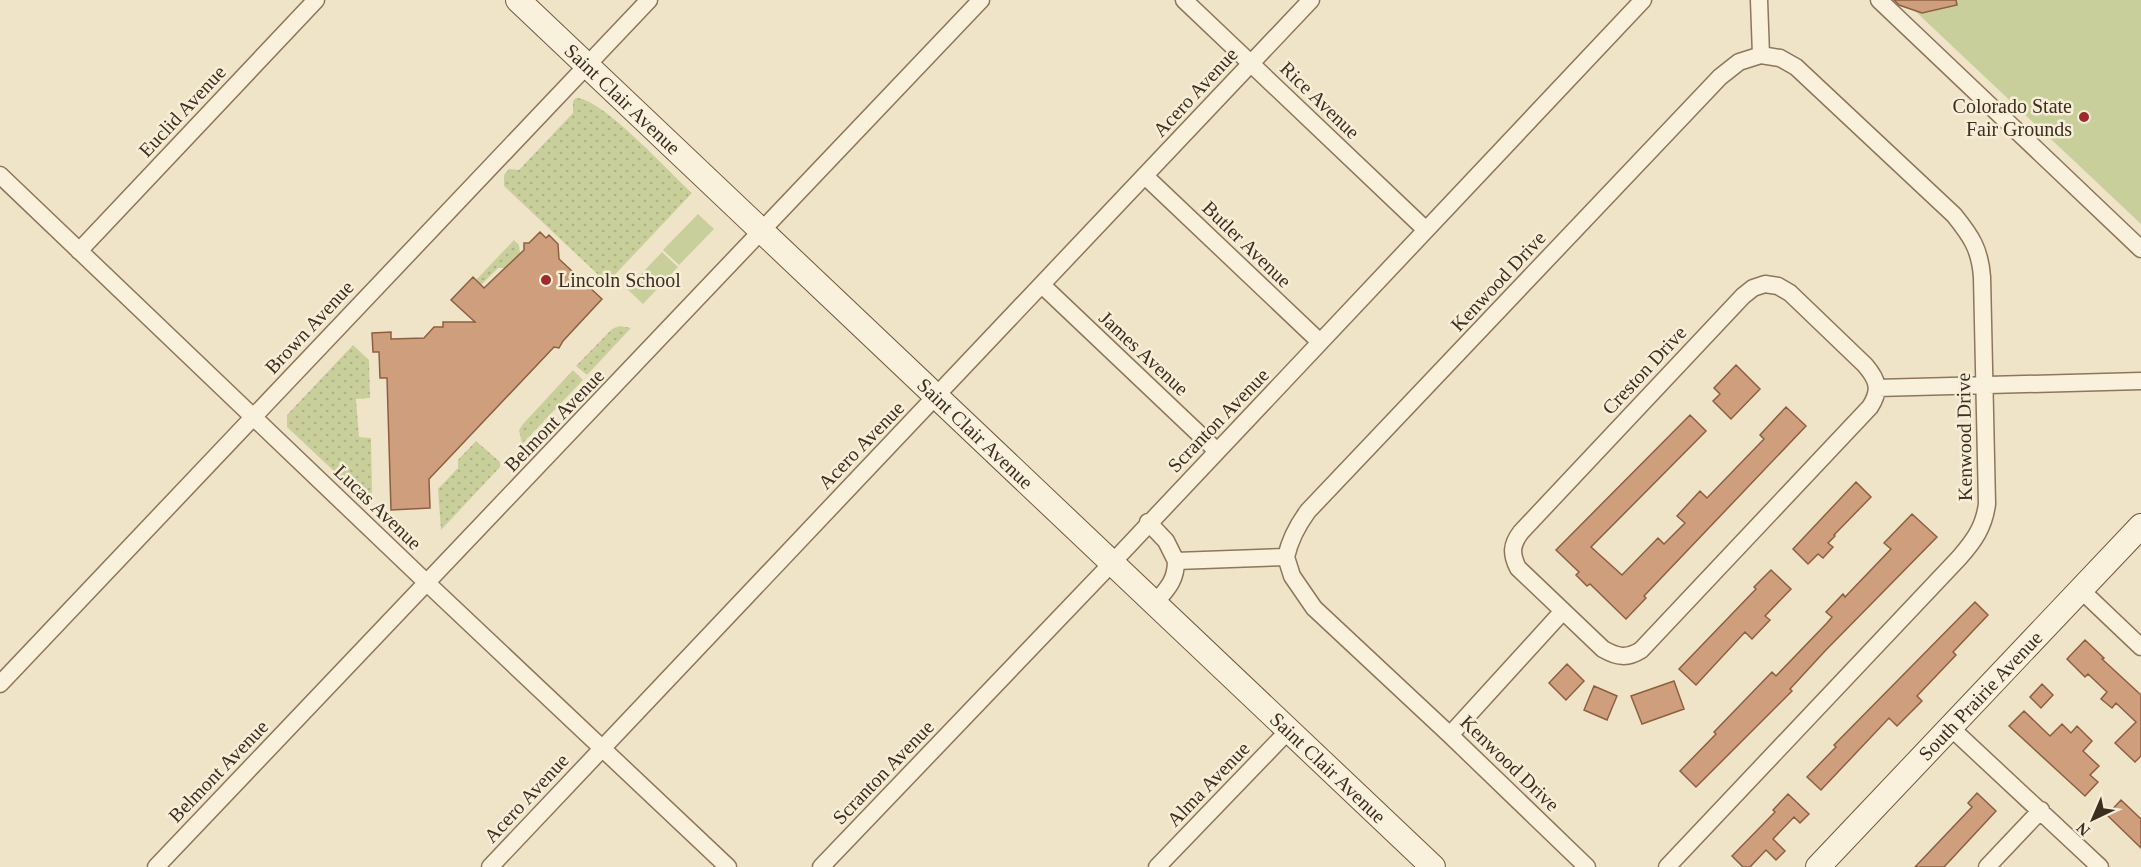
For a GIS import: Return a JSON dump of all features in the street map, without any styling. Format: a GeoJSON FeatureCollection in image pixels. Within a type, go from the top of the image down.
{"type":"FeatureCollection","features":[{"type":"Feature","properties":{"kind":"street","name":"Euclid Avenue"},"geometry":{"type":"LineString","coordinates":[[79,251],[316,0]]}},
{"type":"Feature","properties":{"kind":"street","name":"Saint Clair Avenue"},"geometry":{"type":"LineString","coordinates":[[518,0],[1432,867]]}},
{"type":"Feature","properties":{"kind":"street","name":"Brown Avenue"},"geometry":{"type":"LineString","coordinates":[[0,684],[649,0]]}},
{"type":"Feature","properties":{"kind":"street","name":"Belmont Avenue"},"geometry":{"type":"LineString","coordinates":[[156,867],[426,582],[535,472],[981,0]]}},
{"type":"Feature","properties":{"kind":"street","name":"Rice Avenue"},"geometry":{"type":"LineString","coordinates":[[1184,0],[1426,230]]}},
{"type":"Feature","properties":{"kind":"street","name":"Acero Avenue"},"geometry":{"type":"LineString","coordinates":[[490,867],[1311,0]]}},
{"type":"Feature","properties":{"kind":"street","name":"Scranton Avenue"},"geometry":{"type":"LineString","coordinates":[[821,867],[1112,563],[1148,522],[1643,0]]}},
{"type":"Feature","properties":{"kind":"street"},"geometry":{"type":"LineString","coordinates":[[1759,0],[1761,55]]}},
{"type":"Feature","properties":{"kind":"street"},"geometry":{"type":"LineString","coordinates":[[1879,0],[2141,249]]}},
{"type":"Feature","properties":{"kind":"street","name":"Kenwood Drive"},"geometry":{"type":"LineString","coordinates":[[1587,867],[1314,608],[1292,576],[1286,557],[1290,541],[1308,511],[1720,77],[1739,62],[1761,55],[1780,58],[1796,67],[1954,214],[1972,237],[1980,258],[1987,504],[1980,532],[1959,558],[1667,867]]}},
{"type":"Feature","properties":{"kind":"street","name":"Lucas Avenue"},"geometry":{"type":"LineString","coordinates":[[0,175],[728,867]]}},
{"type":"Feature","properties":{"kind":"street","name":"Butler Avenue"},"geometry":{"type":"LineString","coordinates":[[1145,176],[1320,342]]}},
{"type":"Feature","properties":{"kind":"street","name":"Creston Drive"},"geometry":{"type":"LineString","coordinates":[[1765,284],[1778,286],[1791,293],[1875,376],[1877,388],[1876,398],[1870,407],[1641,650],[1632,656],[1613,655],[1603,649],[1518,568],[1512,558],[1512,546],[1516,538],[1753,288],[1765,284]]}},
{"type":"Feature","properties":{"kind":"street","name":"James Avenue"},"geometry":{"type":"LineString","coordinates":[[1042,285],[1217,451]]}},
{"type":"Feature","properties":{"kind":"street"},"geometry":{"type":"LineString","coordinates":[[1877,388],[2141,381]]}},
{"type":"Feature","properties":{"kind":"street"},"geometry":{"type":"LineString","coordinates":[[1148,522],[1166,541],[1176,561],[1176,575],[1172,584],[1155,603]]}},
{"type":"Feature","properties":{"kind":"street","name":"South Prairie Avenue"},"geometry":{"type":"LineString","coordinates":[[1818,867],[2141,526]]}},
{"type":"Feature","properties":{"kind":"street"},"geometry":{"type":"LineString","coordinates":[[1176,561],[1286,557]]}},
{"type":"Feature","properties":{"kind":"street"},"geometry":{"type":"LineString","coordinates":[[2080,590],[2141,647]]}},
{"type":"Feature","properties":{"kind":"street"},"geometry":{"type":"LineString","coordinates":[[1450,735],[1563,611]]}},
{"type":"Feature","properties":{"kind":"street"},"geometry":{"type":"LineString","coordinates":[[1950,727],[2100,867]]}},
{"type":"Feature","properties":{"kind":"street","name":"Alma Avenue"},"geometry":{"type":"LineString","coordinates":[[1157,867],[1289,730]]}},
{"type":"Feature","properties":{"kind":"street"},"geometry":{"type":"LineString","coordinates":[[1987,867],[2041,810]]}},
{"type":"Feature","properties":{"kind":"green space","name":"Colorado State Fair Grounds"},"geometry":{"type":"Polygon","coordinates":[[[1903,0],[2141,0],[2141,224],[1914,10],[1903,0]]]}},
{"type":"Feature","properties":{"kind":"green space"},"geometry":{"type":"Polygon","coordinates":[[[576,98],[587,101],[618,123],[692,193],[607,283],[504,186],[504,175],[509,169],[519,170],[573,113],[573,101],[576,98]]]}},
{"type":"Feature","properties":{"kind":"green space"},"geometry":{"type":"Polygon","coordinates":[[[698,214],[714,229],[679,265],[663,250],[698,214]]]}},
{"type":"Feature","properties":{"kind":"green space"},"geometry":{"type":"Polygon","coordinates":[[[514,240],[519,245],[520,253],[505,268],[498,268],[481,285],[476,280],[514,240]]]}},
{"type":"Feature","properties":{"kind":"green space"},"geometry":{"type":"Polygon","coordinates":[[[662,252],[678,267],[643,304],[627,289],[662,252]]]}},
{"type":"Feature","properties":{"kind":"green space"},"geometry":{"type":"Polygon","coordinates":[[[620,326],[631,328],[587,375],[576,366],[612,329],[620,326]]]}},
{"type":"Feature","properties":{"kind":"green space"},"geometry":{"type":"Polygon","coordinates":[[[353,345],[369,360],[370,398],[356,399],[359,437],[371,438],[372,493],[355,491],[287,427],[287,415],[353,345]]]}},
{"type":"Feature","properties":{"kind":"green space"},"geometry":{"type":"Polygon","coordinates":[[[573,370],[583,380],[522,444],[519,430],[523,424],[573,370]]]}},
{"type":"Feature","properties":{"kind":"green space"},"geometry":{"type":"Polygon","coordinates":[[[476,441],[500,462],[500,467],[441,530],[438,489],[458,468],[458,460],[476,441]]]}},
{"type":"Feature","properties":{"kind":"building"},"geometry":{"type":"Polygon","coordinates":[[[1894,0],[1956,0],[1957,5],[1922,13],[1899,5],[1894,0]]]}},
{"type":"Feature","properties":{"kind":"building"},"geometry":{"type":"Polygon","coordinates":[[[540,232],[546,238],[549,235],[558,244],[559,259],[602,299],[559,348],[554,347],[429,479],[430,508],[391,510],[387,378],[380,378],[379,352],[373,352],[372,333],[391,332],[391,339],[424,338],[434,327],[443,327],[443,322],[475,322],[451,300],[473,277],[484,288],[524,250],[524,243],[529,243],[540,232]]]}},
{"type":"Feature","properties":{"kind":"building"},"geometry":{"type":"Polygon","coordinates":[[[1736,365],[1760,389],[1731,419],[1713,401],[1720,394],[1714,388],[1736,365]]]}},
{"type":"Feature","properties":{"kind":"building"},"geometry":{"type":"Polygon","coordinates":[[[1786,407],[1806,426],[1644,596],[1646,598],[1626,619],[1590,584],[1587,586],[1576,575],[1579,572],[1556,550],[1690,415],[1706,431],[1591,547],[1622,575],[1658,538],[1664,544],[1685,523],[1677,516],[1700,491],[1707,498],[1764,439],[1760,435],[1786,407]]]}},
{"type":"Feature","properties":{"kind":"building"},"geometry":{"type":"Polygon","coordinates":[[[1856,482],[1871,497],[1834,535],[1828,543],[1833,547],[1823,558],[1818,554],[1808,564],[1793,549],[1856,482]]]}},
{"type":"Feature","properties":{"kind":"building"},"geometry":{"type":"Polygon","coordinates":[[[1912,514],[1937,537],[1825,651],[1790,689],[1792,691],[1696,787],[1680,771],[1772,672],[1776,676],[1827,623],[1832,617],[1826,612],[1843,594],[1845,597],[1891,549],[1884,543],[1912,514]]]}},
{"type":"Feature","properties":{"kind":"building"},"geometry":{"type":"Polygon","coordinates":[[[1771,570],[1791,589],[1765,616],[1770,620],[1752,639],[1745,632],[1696,685],[1679,669],[1756,589],[1754,587],[1771,570]]]}},
{"type":"Feature","properties":{"kind":"building"},"geometry":{"type":"Polygon","coordinates":[[[1975,602],[1988,615],[1953,652],[1956,655],[1917,696],[1922,701],[1897,726],[1889,718],[1821,790],[1807,777],[1836,747],[1834,745],[1975,602]]]}},
{"type":"Feature","properties":{"kind":"building"},"geometry":{"type":"Polygon","coordinates":[[[2085,640],[2141,695],[2141,756],[2135,762],[2115,743],[2136,722],[2116,703],[2112,708],[2101,699],[2107,692],[2088,674],[2085,677],[2067,659],[2085,640]]]}},
{"type":"Feature","properties":{"kind":"building"},"geometry":{"type":"Polygon","coordinates":[[[1567,664],[1584,681],[1566,700],[1549,683],[1567,664]]]}},
{"type":"Feature","properties":{"kind":"building"},"geometry":{"type":"Polygon","coordinates":[[[1674,681],[1684,709],[1642,724],[1631,696],[1674,681]]]}},
{"type":"Feature","properties":{"kind":"building"},"geometry":{"type":"Polygon","coordinates":[[[2042,684],[2053,695],[2041,708],[2030,697],[2042,684]]]}},
{"type":"Feature","properties":{"kind":"building"},"geometry":{"type":"Polygon","coordinates":[[[1594,686],[1617,696],[1607,720],[1584,710],[1594,686]]]}},
{"type":"Feature","properties":{"kind":"building"},"geometry":{"type":"Polygon","coordinates":[[[2024,711],[2050,736],[2062,724],[2071,733],[2077,726],[2092,741],[2083,751],[2099,766],[2090,775],[2098,782],[2085,796],[2009,726],[2024,711]]]}},
{"type":"Feature","properties":{"kind":"building"},"geometry":{"type":"Polygon","coordinates":[[[1977,793],[1996,811],[1944,867],[1915,867],[1972,807],[1968,803],[1977,793]]]}},
{"type":"Feature","properties":{"kind":"building"},"geometry":{"type":"Polygon","coordinates":[[[1788,794],[1809,814],[1800,823],[1794,817],[1773,839],[1785,851],[1776,860],[1766,850],[1750,867],[1743,867],[1732,856],[1775,812],[1773,810],[1788,794]]]}},
{"type":"Feature","properties":{"kind":"building"},"geometry":{"type":"Polygon","coordinates":[[[2121,800],[2141,819],[2141,848],[2107,815],[2121,800]]]}},
{"type":"Feature","properties":{"kind":"place","name":"Colorado State Fair Grounds"},"geometry":{"type":"Point","coordinates":[2084,117]}},
{"type":"Feature","properties":{"kind":"place","name":"Lincoln School"},"geometry":{"type":"Point","coordinates":[546,280]}}]}
